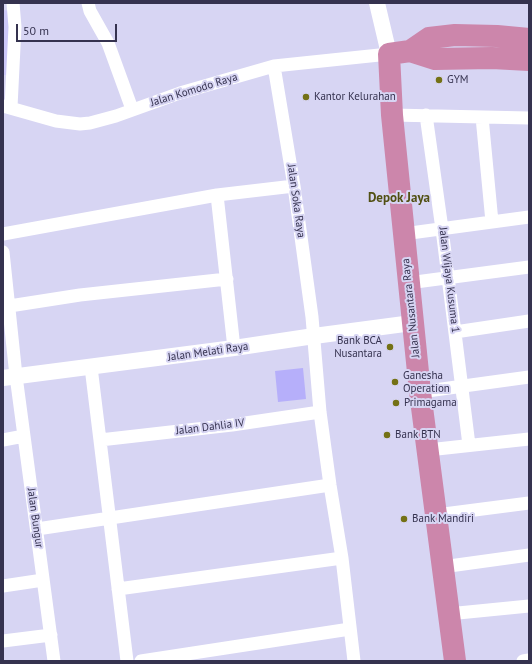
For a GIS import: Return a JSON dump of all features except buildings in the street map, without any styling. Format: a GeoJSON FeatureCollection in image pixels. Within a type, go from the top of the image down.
{"type":"FeatureCollection","features":[{"type":"Feature","properties":{"kind":"highway"},"geometry":{"type":"LineString","coordinates":[[399,52],[429,38],[455,35],[497,36],[529,39]]}},
{"type":"Feature","properties":{"kind":"highway"},"geometry":{"type":"LineString","coordinates":[[399,52],[435,59],[492,58],[529,60]]}},
{"type":"Feature","properties":{"kind":"highway","name":"Jalan Nusantara Raya"},"geometry":{"type":"LineString","coordinates":[[399,52],[392,114],[412,323],[455,661]]}},
{"type":"Feature","properties":{"kind":"street"},"geometry":{"type":"LineString","coordinates":[[7,106],[9,46],[15,27],[13,3]]}},
{"type":"Feature","properties":{"kind":"street"},"geometry":{"type":"LineString","coordinates":[[88,3],[90,11],[108,43],[132,109]]}},
{"type":"Feature","properties":{"kind":"street","name":"Jalan Nusantara Raya"},"geometry":{"type":"LineString","coordinates":[[377,3],[399,52]]}},
{"type":"Feature","properties":{"kind":"street","name":"Jalan Komodo Raya"},"geometry":{"type":"LineString","coordinates":[[7,106],[56,121],[80,124],[100,121],[180,93],[274,66],[399,52]]}},
{"type":"Feature","properties":{"kind":"street","name":"Jalan Soka Raya"},"geometry":{"type":"LineString","coordinates":[[274,66],[294,186],[314,336],[320,412],[342,558],[354,661]]}},
{"type":"Feature","properties":{"kind":"street"},"geometry":{"type":"LineString","coordinates":[[392,114],[529,118]]}},
{"type":"Feature","properties":{"kind":"street","name":"Jalan Wijaya Kusuma 1"},"geometry":{"type":"LineString","coordinates":[[426,115],[469,445]]}},
{"type":"Feature","properties":{"kind":"street"},"geometry":{"type":"LineString","coordinates":[[482,116],[492,222]]}},
{"type":"Feature","properties":{"kind":"street"},"geometry":{"type":"LineString","coordinates":[[3,234],[217,196],[294,186]]}},
{"type":"Feature","properties":{"kind":"street"},"geometry":{"type":"LineString","coordinates":[[217,196],[234,348]]}},
{"type":"Feature","properties":{"kind":"street"},"geometry":{"type":"LineString","coordinates":[[404,234],[529,217]]}},
{"type":"Feature","properties":{"kind":"street","name":"Jalan Bungur"},"geometry":{"type":"LineString","coordinates":[[3,252],[10,377],[24,436],[54,661]]}},
{"type":"Feature","properties":{"kind":"street"},"geometry":{"type":"LineString","coordinates":[[408,283],[529,267]]}},
{"type":"Feature","properties":{"kind":"street"},"geometry":{"type":"LineString","coordinates":[[6,306],[88,294],[227,279]]}},
{"type":"Feature","properties":{"kind":"street"},"geometry":{"type":"LineString","coordinates":[[455,332],[529,321]]}},
{"type":"Feature","properties":{"kind":"street","name":"Jalan Melati Raya"},"geometry":{"type":"LineString","coordinates":[[10,377],[412,323]]}},
{"type":"Feature","properties":{"kind":"street"},"geometry":{"type":"LineString","coordinates":[[91,367],[127,661]]}},
{"type":"Feature","properties":{"kind":"street"},"geometry":{"type":"LineString","coordinates":[[420,392],[529,377]]}},
{"type":"Feature","properties":{"kind":"street","name":"Jalan Dahlia IV"},"geometry":{"type":"LineString","coordinates":[[100,440],[320,412]]}},
{"type":"Feature","properties":{"kind":"street"},"geometry":{"type":"LineString","coordinates":[[3,440],[24,436]]}},
{"type":"Feature","properties":{"kind":"street"},"geometry":{"type":"LineString","coordinates":[[428,450],[529,439]]}},
{"type":"Feature","properties":{"kind":"street"},"geometry":{"type":"LineString","coordinates":[[36,529],[330,485]]}},
{"type":"Feature","properties":{"kind":"street"},"geometry":{"type":"LineString","coordinates":[[436,515],[529,503]]}},
{"type":"Feature","properties":{"kind":"street"},"geometry":{"type":"LineString","coordinates":[[442,567],[529,555]]}},
{"type":"Feature","properties":{"kind":"street"},"geometry":{"type":"LineString","coordinates":[[118,589],[342,558]]}},
{"type":"Feature","properties":{"kind":"street"},"geometry":{"type":"LineString","coordinates":[[3,586],[44,580]]}},
{"type":"Feature","properties":{"kind":"street"},"geometry":{"type":"LineString","coordinates":[[448,614],[529,606]]}},
{"type":"Feature","properties":{"kind":"street"},"geometry":{"type":"LineString","coordinates":[[141,661],[350,629]]}},
{"type":"Feature","properties":{"kind":"street"},"geometry":{"type":"LineString","coordinates":[[3,641],[51,635]]}},
{"type":"Feature","properties":{"kind":"street"},"geometry":{"type":"LineString","coordinates":[[523,661],[529,660]]}},
{"type":"Feature","properties":{"kind":"shaded area"},"geometry":{"type":"Polygon","coordinates":[[[3,10],[11,11],[12,75],[3,75],[3,10]]]}},
{"type":"Feature","properties":{"kind":"shaded area"},"geometry":{"type":"Polygon","coordinates":[[[303,368],[306,399],[278,402],[275,371],[303,368]]]}},
{"type":"Feature","properties":{"kind":"place","name":"GYM"},"geometry":{"type":"Point","coordinates":[439,80]}},
{"type":"Feature","properties":{"kind":"place","name":"Kantor Kelurahan"},"geometry":{"type":"Point","coordinates":[306,97]}},
{"type":"Feature","properties":{"kind":"place","name":"Bank BCA Nusantara"},"geometry":{"type":"Point","coordinates":[390,347]}},
{"type":"Feature","properties":{"kind":"place","name":"Ganesha Operation"},"geometry":{"type":"Point","coordinates":[395,382]}},
{"type":"Feature","properties":{"kind":"place","name":"Primagama"},"geometry":{"type":"Point","coordinates":[396,403]}},
{"type":"Feature","properties":{"kind":"place","name":"Bank BTN"},"geometry":{"type":"Point","coordinates":[387,435]}},
{"type":"Feature","properties":{"kind":"place","name":"Bank Mandiri"},"geometry":{"type":"Point","coordinates":[404,519]}},
{"type":"Feature","properties":{"kind":"district","name":"Depok Jaya"},"geometry":{"type":"Point","coordinates":[399,198]}}]}
